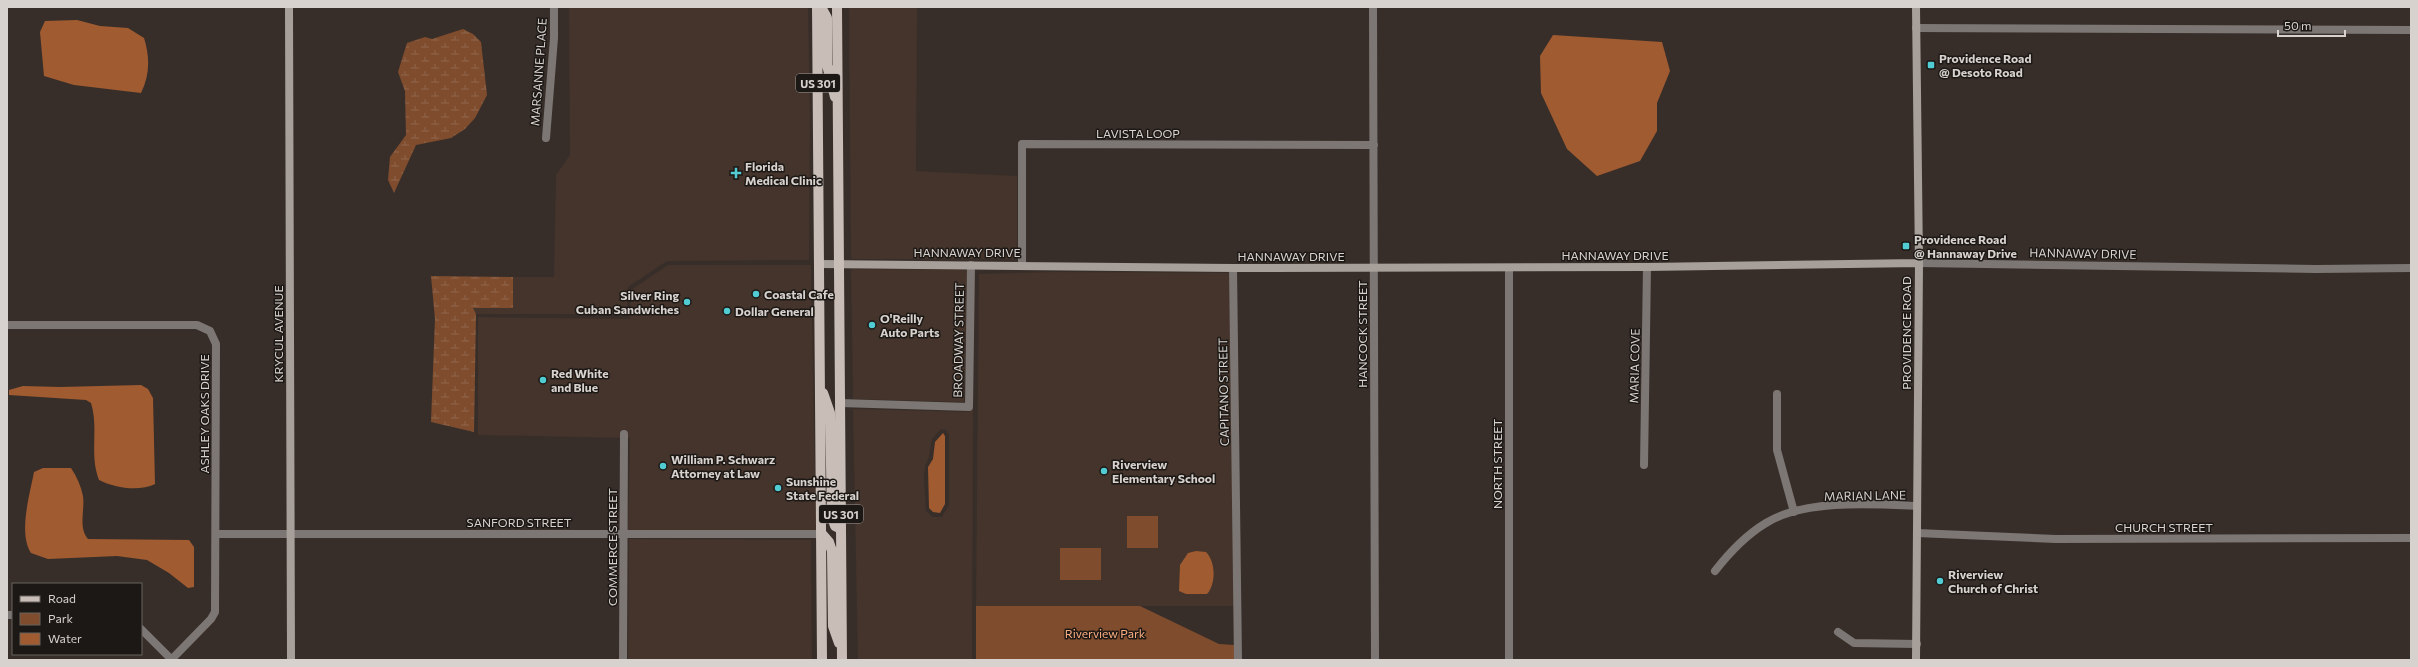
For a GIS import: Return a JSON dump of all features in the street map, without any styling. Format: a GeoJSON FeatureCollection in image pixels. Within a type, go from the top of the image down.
{"type":"FeatureCollection","features":[{"type":"Feature","properties":{"kind":"main road","name":"US 301"},"geometry":{"type":"LineString","coordinates":[[817,7],[822,660]]}},
{"type":"Feature","properties":{"kind":"main road"},"geometry":{"type":"LineString","coordinates":[[821,7],[827,18],[827,65],[838,106]]}},
{"type":"Feature","properties":{"kind":"main road","name":"US 301"},"geometry":{"type":"LineString","coordinates":[[837,7],[842,655]]}},
{"type":"Feature","properties":{"kind":"main road"},"geometry":{"type":"LineString","coordinates":[[821,386],[830,413],[832,517],[834,525],[841,529]]}},
{"type":"Feature","properties":{"kind":"main road"},"geometry":{"type":"LineString","coordinates":[[822,534],[829,542],[832,551],[833,626],[842,655]]}},
{"type":"Feature","properties":{"kind":"street","name":"KRYCUL AVENUE"},"geometry":{"type":"LineString","coordinates":[[289,7],[291,660]]}},
{"type":"Feature","properties":{"kind":"street","name":"MARSANNE PLACE"},"geometry":{"type":"LineString","coordinates":[[546,138],[554,38],[554,7]]}},
{"type":"Feature","properties":{"kind":"street","name":"HANCOCK STREET"},"geometry":{"type":"LineString","coordinates":[[1373,7],[1375,660]]}},
{"type":"Feature","properties":{"kind":"street","name":"PROVIDENCE ROAD"},"geometry":{"type":"LineString","coordinates":[[1916,7],[1919,263],[1916,660]]}},
{"type":"Feature","properties":{"kind":"street"},"geometry":{"type":"LineString","coordinates":[[1916,28],[2411,30]]}},
{"type":"Feature","properties":{"kind":"street","name":"LAVISTA LOOP"},"geometry":{"type":"LineString","coordinates":[[1022,264],[1022,144],[1374,145]]}},
{"type":"Feature","properties":{"kind":"street","name":"HANNAWAY DRIVE"},"geometry":{"type":"LineString","coordinates":[[819,264],[1022,264],[1233,268],[1509,268],[1919,263],[2316,269],[2411,268]]}},
{"type":"Feature","properties":{"kind":"street","name":"BROADWAY STREET"},"geometry":{"type":"LineString","coordinates":[[840,404],[969,407],[971,265]]}},
{"type":"Feature","properties":{"kind":"street","name":"MARIA COVE"},"geometry":{"type":"LineString","coordinates":[[1644,465],[1647,267]]}},
{"type":"Feature","properties":{"kind":"street","name":"CAPITANO STREET"},"geometry":{"type":"LineString","coordinates":[[1233,268],[1238,660]]}},
{"type":"Feature","properties":{"kind":"street","name":"NORTH STREET"},"geometry":{"type":"LineString","coordinates":[[1509,268],[1509,660]]}},
{"type":"Feature","properties":{"kind":"street","name":"ASHLEY OAKS DRIVE"},"geometry":{"type":"LineString","coordinates":[[7,325],[197,326],[210,331],[216,344],[215,612],[211,619],[171,660]]}},
{"type":"Feature","properties":{"kind":"street"},"geometry":{"type":"LineString","coordinates":[[1777,394],[1777,450],[1794,512]]}},
{"type":"Feature","properties":{"kind":"street","name":"COMMERCE STREET"},"geometry":{"type":"LineString","coordinates":[[623,660],[624,434]]}},
{"type":"Feature","properties":{"kind":"street","name":"MARIAN LANE"},"geometry":{"type":"LineString","coordinates":[[1715,571],[1731,552],[1767,522],[1794,512],[1830,506],[1918,506]]}},
{"type":"Feature","properties":{"kind":"street","name":"CHURCH STREET"},"geometry":{"type":"LineString","coordinates":[[1917,533],[2056,539],[2411,538]]}},
{"type":"Feature","properties":{"kind":"street","name":"SANFORD STREET"},"geometry":{"type":"LineString","coordinates":[[216,534],[822,534]]}},
{"type":"Feature","properties":{"kind":"street"},"geometry":{"type":"LineString","coordinates":[[142,630],[171,660]]}},
{"type":"Feature","properties":{"kind":"street"},"geometry":{"type":"LineString","coordinates":[[1838,632],[1854,643],[1916,644]]}},
{"type":"Feature","properties":{"kind":"shaded area"},"geometry":{"type":"Polygon","coordinates":[[[569,7],[808,7],[810,114],[809,260],[667,261],[628,287],[627,314],[476,314],[473,308],[513,308],[513,277],[554,277],[556,175],[570,155],[569,7]]]}},
{"type":"Feature","properties":{"kind":"shaded area"},"geometry":{"type":"Polygon","coordinates":[[[849,7],[917,7],[916,171],[1017,176],[1017,259],[851,259],[849,7]]]}},
{"type":"Feature","properties":{"kind":"shaded area"},"geometry":{"type":"Polygon","coordinates":[[[668,265],[811,265],[816,531],[628,531],[630,438],[478,435],[478,317],[630,319],[631,290],[668,265]]]}},
{"type":"Feature","properties":{"kind":"shaded area"},"geometry":{"type":"Polygon","coordinates":[[[851,269],[967,270],[964,402],[853,399],[851,269]]]}},
{"type":"Feature","properties":{"kind":"shaded area","name":"Riverview Elementary School"},"geometry":{"type":"Polygon","coordinates":[[[1055,272],[1230,273],[1234,606],[976,606],[979,274],[1055,272]]]}},
{"type":"Feature","properties":{"kind":"shaded area"},"geometry":{"type":"Polygon","coordinates":[[[973,408],[972,660],[858,660],[853,409],[969,412],[973,408]],[[941,429],[932,439],[929,457],[925,466],[924,478],[926,511],[933,517],[942,517],[949,505],[949,435],[946,430],[941,429]]]}},
{"type":"Feature","properties":{"kind":"shaded area"},"geometry":{"type":"Polygon","coordinates":[[[629,539],[811,540],[812,660],[628,660],[629,539]]]}},
{"type":"Feature","properties":{"kind":"green space"},"geometry":{"type":"Polygon","coordinates":[[[463,29],[473,34],[481,42],[487,95],[475,118],[465,129],[451,138],[416,145],[394,193],[388,180],[390,157],[406,135],[405,91],[398,72],[407,43],[425,37],[432,39],[463,29]]]}},
{"type":"Feature","properties":{"kind":"green space"},"geometry":{"type":"Polygon","coordinates":[[[431,276],[513,277],[513,308],[473,308],[476,314],[474,432],[431,422],[435,319],[431,276]]]}},
{"type":"Feature","properties":{"kind":"green space"},"geometry":{"type":"Polygon","coordinates":[[[1127,516],[1158,516],[1158,548],[1127,548],[1127,516]]]}},
{"type":"Feature","properties":{"kind":"green space"},"geometry":{"type":"Polygon","coordinates":[[[1060,548],[1101,548],[1101,580],[1060,580],[1060,548]]]}},
{"type":"Feature","properties":{"kind":"green space","name":"Riverview Park"},"geometry":{"type":"Polygon","coordinates":[[[976,606],[1140,606],[1219,644],[1235,645],[1235,660],[976,660],[976,606]]]}},
{"type":"Feature","properties":{"kind":"water"},"geometry":{"type":"Polygon","coordinates":[[[77,20],[100,26],[128,28],[144,38],[148,66],[146,79],[141,93],[74,85],[44,76],[40,32],[45,21],[77,20]]]}},
{"type":"Feature","properties":{"kind":"water"},"geometry":{"type":"Polygon","coordinates":[[[1553,35],[1662,42],[1670,71],[1657,103],[1657,131],[1640,161],[1597,176],[1567,149],[1541,93],[1540,56],[1553,35]]]}},
{"type":"Feature","properties":{"kind":"water"},"geometry":{"type":"Polygon","coordinates":[[[141,385],[148,389],[153,398],[155,484],[142,488],[120,487],[99,480],[95,461],[94,422],[91,403],[86,400],[9,395],[9,390],[23,386],[60,387],[141,385]]]}},
{"type":"Feature","properties":{"kind":"water"},"geometry":{"type":"Polygon","coordinates":[[[943,433],[945,436],[945,504],[940,513],[933,512],[929,508],[928,467],[933,459],[935,442],[943,433]]]}},
{"type":"Feature","properties":{"kind":"water"},"geometry":{"type":"Polygon","coordinates":[[[43,468],[71,468],[73,471],[80,485],[83,496],[83,529],[88,539],[189,540],[194,547],[194,587],[188,588],[169,573],[147,560],[117,556],[48,559],[31,553],[27,545],[25,535],[26,513],[34,472],[43,468]]]}},
{"type":"Feature","properties":{"kind":"water"},"geometry":{"type":"Polygon","coordinates":[[[1196,551],[1206,552],[1212,561],[1214,573],[1212,585],[1207,594],[1186,594],[1179,591],[1180,565],[1188,553],[1196,551]]]}},
{"type":"Feature","properties":{"kind":"place","name":"Providence Road @ Desoto Road"},"geometry":{"type":"Point","coordinates":[1931,65]}},
{"type":"Feature","properties":{"kind":"place","name":"Florida Medical Clinic"},"geometry":{"type":"Point","coordinates":[736,173]}},
{"type":"Feature","properties":{"kind":"place","name":"Providence Road @ Hannaway Drive"},"geometry":{"type":"Point","coordinates":[1906,246]}},
{"type":"Feature","properties":{"kind":"place","name":"Coastal Cafe"},"geometry":{"type":"Point","coordinates":[756,294]}},
{"type":"Feature","properties":{"kind":"place","name":"Silver Ring Cuban Sandwiches"},"geometry":{"type":"Point","coordinates":[687,302]}},
{"type":"Feature","properties":{"kind":"place","name":"Dollar General"},"geometry":{"type":"Point","coordinates":[727,311]}},
{"type":"Feature","properties":{"kind":"place","name":"O'Reilly Auto Parts"},"geometry":{"type":"Point","coordinates":[872,325]}},
{"type":"Feature","properties":{"kind":"place","name":"Red White and Blue"},"geometry":{"type":"Point","coordinates":[543,380]}},
{"type":"Feature","properties":{"kind":"place","name":"William P. Schwarz Attorney at Law"},"geometry":{"type":"Point","coordinates":[663,466]}},
{"type":"Feature","properties":{"kind":"place","name":"Riverview Elementary School"},"geometry":{"type":"Point","coordinates":[1104,471]}},
{"type":"Feature","properties":{"kind":"place","name":"Sunshine State Federal"},"geometry":{"type":"Point","coordinates":[778,488]}},
{"type":"Feature","properties":{"kind":"place","name":"Riverview Church of Christ"},"geometry":{"type":"Point","coordinates":[1940,581]}}]}
